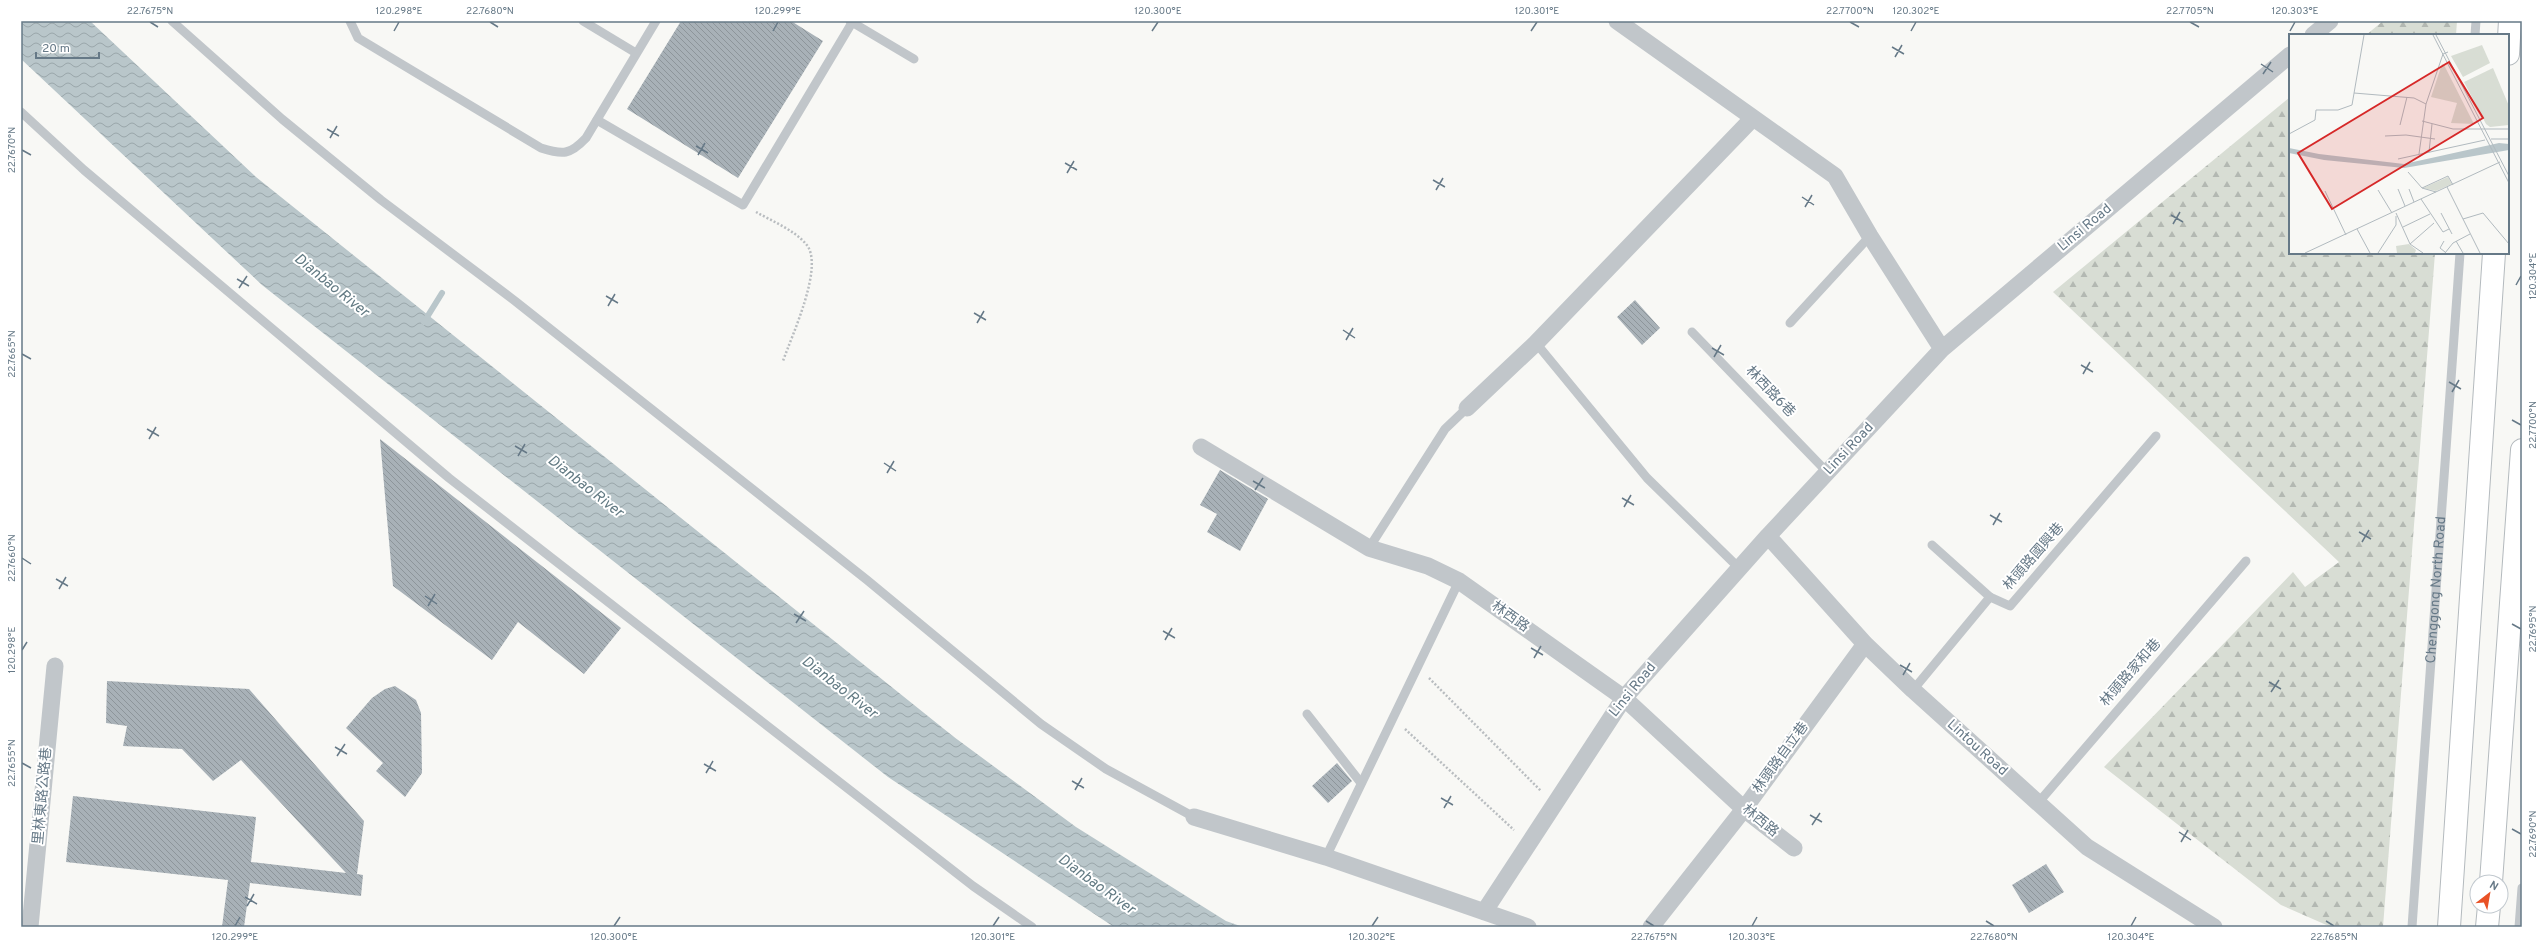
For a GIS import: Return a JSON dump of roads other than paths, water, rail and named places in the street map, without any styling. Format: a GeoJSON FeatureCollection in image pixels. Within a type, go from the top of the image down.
{"type":"FeatureCollection","features":[{"type":"Feature","properties":{"kind":"main road"},"geometry":{"type":"LineString","coordinates":[[2509,38],[2510,21]]}},
{"type":"Feature","properties":{"kind":"main road"},"geometry":{"type":"LineString","coordinates":[[2449,927],[2494,254]]}},
{"type":"Feature","properties":{"kind":"main road"},"geometry":{"type":"LineString","coordinates":[[2492,874],[2522,450]]}},
{"type":"Feature","properties":{"kind":"main road"},"geometry":{"type":"LineString","coordinates":[[2487,927],[2488,914]]}},
{"type":"Feature","properties":{"kind":"street"},"geometry":{"type":"LineString","coordinates":[[1617,21],[1835,176],[1870,236],[1942,349]]}},
{"type":"Feature","properties":{"kind":"street"},"geometry":{"type":"LineString","coordinates":[[2315,34],[2330,21]]}},
{"type":"Feature","properties":{"kind":"street","name":"Linsi Road"},"geometry":{"type":"LineString","coordinates":[[1484,912],[1624,698],[1768,536],[1942,349],[2289,56]]}},
{"type":"Feature","properties":{"kind":"street"},"geometry":{"type":"LineString","coordinates":[[1467,408],[1536,344],[1753,118]]}},
{"type":"Feature","properties":{"kind":"street","name":"林西路"},"geometry":{"type":"LineString","coordinates":[[1201,447],[1369,548],[1428,566],[1459,581],[1624,698],[1744,809],[1794,848]]}},
{"type":"Feature","properties":{"kind":"street","name":"Lintou Road"},"geometry":{"type":"LineString","coordinates":[[1768,536],[1865,644],[1913,690],[2087,847],[2214,927]]}},
{"type":"Feature","properties":{"kind":"street","name":"林頭路自立巷"},"geometry":{"type":"LineString","coordinates":[[1651,927],[1744,809],[1865,644]]}},
{"type":"Feature","properties":{"kind":"street","name":"里林東路公路巷"},"geometry":{"type":"LineString","coordinates":[[30,927],[55,666]]}},
{"type":"Feature","properties":{"kind":"street"},"geometry":{"type":"LineString","coordinates":[[1194,817],[1326,856],[1528,927]]}},
{"type":"Feature","properties":{"kind":"lane"},"geometry":{"type":"LineString","coordinates":[[172,21],[282,119],[381,200],[516,301],[867,580],[1041,724],[1106,769],[1194,817]]}},
{"type":"Feature","properties":{"kind":"lane"},"geometry":{"type":"LineString","coordinates":[[350,21],[358,38],[541,148],[559,154],[574,150],[586,138],[656,21]]}},
{"type":"Feature","properties":{"kind":"lane"},"geometry":{"type":"LineString","coordinates":[[583,21],[636,53]]}},
{"type":"Feature","properties":{"kind":"lane"},"geometry":{"type":"LineString","coordinates":[[597,120],[744,205],[852,21],[914,59]]}},
{"type":"Feature","properties":{"kind":"lane"},"geometry":{"type":"LineString","coordinates":[[2475,34],[2476,21]]}},
{"type":"Feature","properties":{"kind":"lane"},"geometry":{"type":"LineString","coordinates":[[21,112],[84,170],[450,478],[973,886],[1032,927]]}},
{"type":"Feature","properties":{"kind":"lane"},"geometry":{"type":"LineString","coordinates":[[1790,323],[1870,236]]}},
{"type":"Feature","properties":{"kind":"lane","name":"Chenggong North Road"},"geometry":{"type":"LineString","coordinates":[[2412,927],[2460,254]]}},
{"type":"Feature","properties":{"kind":"lane","name":"林西路6巷"},"geometry":{"type":"LineString","coordinates":[[1692,332],[1828,472]]}},
{"type":"Feature","properties":{"kind":"lane"},"geometry":{"type":"LineString","coordinates":[[1536,344],[1646,478],[1739,568]]}},
{"type":"Feature","properties":{"kind":"lane"},"geometry":{"type":"LineString","coordinates":[[1369,548],[1445,429],[1467,408]]}},
{"type":"Feature","properties":{"kind":"lane","name":"林頭路國興巷"},"geometry":{"type":"LineString","coordinates":[[1913,690],[1990,597],[2010,606],[2156,436]]}},
{"type":"Feature","properties":{"kind":"lane"},"geometry":{"type":"LineString","coordinates":[[1932,545],[1990,597]]}},
{"type":"Feature","properties":{"kind":"lane","name":"林頭路家和巷"},"geometry":{"type":"LineString","coordinates":[[2038,803],[2246,561]]}},
{"type":"Feature","properties":{"kind":"lane"},"geometry":{"type":"LineString","coordinates":[[1326,856],[1459,581]]}},
{"type":"Feature","properties":{"kind":"lane"},"geometry":{"type":"LineString","coordinates":[[1307,714],[1361,784]]}},
{"type":"Feature","properties":{"kind":"lane"},"geometry":{"type":"LineString","coordinates":[[2519,927],[2522,888]]}},
{"type":"Feature","properties":{"kind":"water","name":"Dianbao River"},"geometry":{"type":"Polygon","coordinates":[[[21,21],[90,21],[256,177],[954,737],[1076,827],[1226,921],[1243,927],[1114,927],[888,777],[262,285],[21,59],[21,21]]]}},
{"type":"Feature","properties":{"kind":"waterway"},"geometry":{"type":"LineString","coordinates":[[424,322],[442,293]]}}]}
